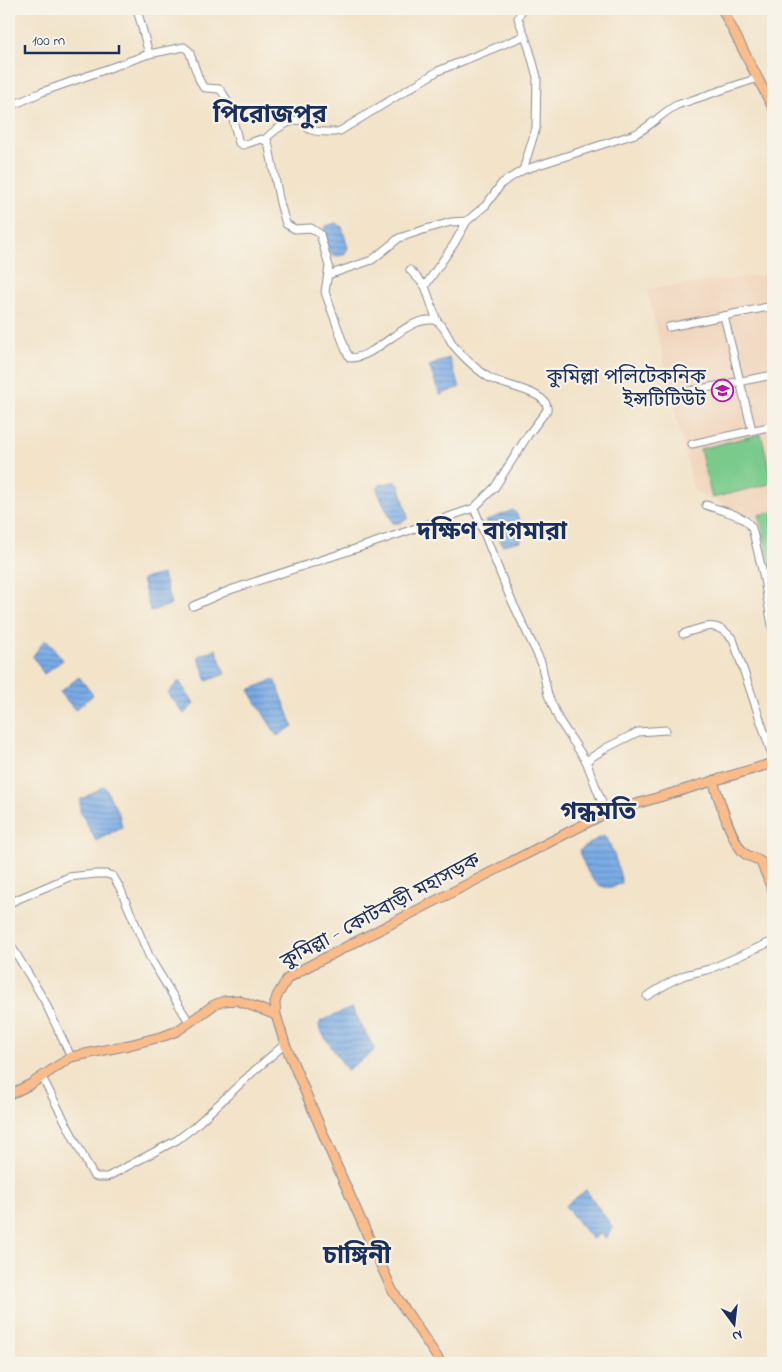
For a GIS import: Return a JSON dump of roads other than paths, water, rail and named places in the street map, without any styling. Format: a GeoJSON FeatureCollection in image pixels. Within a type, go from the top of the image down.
{"type":"FeatureCollection","features":[{"type":"Feature","properties":{"kind":"main road"},"geometry":{"type":"LineString","coordinates":[[722,9],[773,108]]}},
{"type":"Feature","properties":{"kind":"main road","name":"কুমিল্লা - কোটবাড়ী মহাসড়ক"},"geometry":{"type":"LineString","coordinates":[[440,1363],[392,1290],[285,1044],[276,1015],[275,1003],[282,984],[294,974],[606,813],[773,763]]}},
{"type":"Feature","properties":{"kind":"main road"},"geometry":{"type":"LineString","coordinates":[[713,781],[723,812],[740,849],[748,856],[761,862],[773,891]]}},
{"type":"Feature","properties":{"kind":"main road"},"geometry":{"type":"LineString","coordinates":[[9,1096],[71,1057],[164,1036],[177,1031],[214,1005],[230,1000],[237,1000],[276,1015]]}},
{"type":"Feature","properties":{"kind":"street"},"geometry":{"type":"LineString","coordinates":[[137,9],[149,54]]}},
{"type":"Feature","properties":{"kind":"street"},"geometry":{"type":"LineString","coordinates":[[522,9],[518,18],[537,77],[538,92],[536,128],[523,170]]}},
{"type":"Feature","properties":{"kind":"street"},"geometry":{"type":"LineString","coordinates":[[265,140],[269,134],[281,126],[299,120],[302,120],[306,127],[311,130],[340,131],[438,71],[524,36]]}},
{"type":"Feature","properties":{"kind":"street"},"geometry":{"type":"LineString","coordinates":[[9,107],[42,92],[149,54],[184,47],[189,51],[203,87],[218,89],[224,94],[239,143],[244,145],[256,140],[265,140]]}},
{"type":"Feature","properties":{"kind":"street"},"geometry":{"type":"LineString","coordinates":[[425,286],[454,244],[467,221],[486,205],[502,183],[523,170],[635,134],[646,129],[666,111],[677,105],[758,78]]}},
{"type":"Feature","properties":{"kind":"street"},"geometry":{"type":"LineString","coordinates":[[265,140],[270,147],[286,224],[295,229],[311,228],[320,234],[329,266],[325,292],[350,358],[363,355],[419,322],[437,321]]}},
{"type":"Feature","properties":{"kind":"street"},"geometry":{"type":"LineString","coordinates":[[328,275],[372,260],[399,238],[434,226],[467,221]]}},
{"type":"Feature","properties":{"kind":"street"},"geometry":{"type":"LineString","coordinates":[[193,606],[230,590],[474,508],[495,487],[528,435],[547,410],[548,407],[541,397],[491,379],[476,368],[452,344],[444,328],[437,321],[425,286],[410,270]]}},
{"type":"Feature","properties":{"kind":"street"},"geometry":{"type":"LineString","coordinates":[[669,327],[773,306]]}},
{"type":"Feature","properties":{"kind":"street"},"geometry":{"type":"LineString","coordinates":[[724,316],[752,430]]}},
{"type":"Feature","properties":{"kind":"street"},"geometry":{"type":"LineString","coordinates":[[674,394],[773,376]]}},
{"type":"Feature","properties":{"kind":"street"},"geometry":{"type":"LineString","coordinates":[[692,444],[773,426]]}},
{"type":"Feature","properties":{"kind":"street"},"geometry":{"type":"LineString","coordinates":[[706,505],[743,519],[752,528],[763,574],[773,631]]}},
{"type":"Feature","properties":{"kind":"street"},"geometry":{"type":"LineString","coordinates":[[474,508],[509,594],[541,662],[548,695],[559,720],[586,761],[606,813]]}},
{"type":"Feature","properties":{"kind":"street"},"geometry":{"type":"LineString","coordinates":[[683,634],[701,627],[712,626],[725,630],[733,639],[773,758]]}},
{"type":"Feature","properties":{"kind":"street"},"geometry":{"type":"LineString","coordinates":[[586,761],[606,748],[638,732],[666,730]]}},
{"type":"Feature","properties":{"kind":"street"},"geometry":{"type":"LineString","coordinates":[[9,903],[69,877],[96,874],[113,876],[150,958],[190,1022]]}},
{"type":"Feature","properties":{"kind":"street"},"geometry":{"type":"LineString","coordinates":[[647,996],[685,975],[710,969],[773,941]]}},
{"type":"Feature","properties":{"kind":"street"},"geometry":{"type":"LineString","coordinates":[[9,942],[44,1000],[71,1057]]}},
{"type":"Feature","properties":{"kind":"street"},"geometry":{"type":"LineString","coordinates":[[42,1076],[93,1175],[101,1178],[107,1177],[177,1140],[194,1127],[254,1070],[285,1044]]}},
{"type":"Feature","properties":{"kind":"water"},"geometry":{"type":"Polygon","coordinates":[[[336,223],[342,227],[348,248],[344,255],[339,256],[330,253],[324,233],[326,226],[336,223]]]}},
{"type":"Feature","properties":{"kind":"water"},"geometry":{"type":"Polygon","coordinates":[[[449,358],[460,387],[440,395],[429,366],[449,358]]]}},
{"type":"Feature","properties":{"kind":"water"},"geometry":{"type":"Polygon","coordinates":[[[395,481],[400,486],[408,518],[400,523],[393,523],[377,490],[380,485],[395,481]]]}},
{"type":"Feature","properties":{"kind":"water"},"geometry":{"type":"Polygon","coordinates":[[[513,510],[520,521],[521,541],[502,545],[486,521],[513,510]]]}},
{"type":"Feature","properties":{"kind":"water"},"geometry":{"type":"Polygon","coordinates":[[[163,574],[171,605],[150,611],[142,579],[163,574]]]}},
{"type":"Feature","properties":{"kind":"water"},"geometry":{"type":"Polygon","coordinates":[[[44,641],[48,641],[63,660],[44,674],[33,656],[44,641]]]}},
{"type":"Feature","properties":{"kind":"water"},"geometry":{"type":"Polygon","coordinates":[[[216,649],[225,674],[207,681],[198,656],[216,649]]]}},
{"type":"Feature","properties":{"kind":"water"},"geometry":{"type":"Polygon","coordinates":[[[79,677],[93,695],[75,710],[60,692],[79,677]]]}},
{"type":"Feature","properties":{"kind":"water"},"geometry":{"type":"Polygon","coordinates":[[[275,679],[293,726],[277,736],[249,690],[275,679]]]}},
{"type":"Feature","properties":{"kind":"water"},"geometry":{"type":"Polygon","coordinates":[[[179,681],[194,704],[184,714],[168,693],[179,681]]]}},
{"type":"Feature","properties":{"kind":"water"},"geometry":{"type":"Polygon","coordinates":[[[104,786],[119,814],[122,827],[96,841],[80,811],[80,800],[104,786]]]}},
{"type":"Feature","properties":{"kind":"water"},"geometry":{"type":"Polygon","coordinates":[[[605,836],[613,853],[622,883],[612,887],[599,885],[594,881],[579,851],[598,838],[605,836]]]}},
{"type":"Feature","properties":{"kind":"water"},"geometry":{"type":"Polygon","coordinates":[[[352,1008],[374,1048],[373,1052],[347,1070],[320,1030],[319,1025],[321,1021],[352,1008]]]}},
{"type":"Feature","properties":{"kind":"water"},"geometry":{"type":"Polygon","coordinates":[[[586,1190],[613,1228],[606,1238],[600,1234],[592,1239],[565,1206],[586,1190]]]}},
{"type":"Feature","properties":{"kind":"place","name":"কুমিল্লা পলিটেকনিক ইন্সটিটিউট"},"geometry":{"type":"Point","coordinates":[722,390]}},
{"type":"Feature","properties":{"kind":"district","name":"পিরোজপুর"},"geometry":{"type":"Point","coordinates":[270,116]}},
{"type":"Feature","properties":{"kind":"district","name":"দক্ষিণ বাগমারা"},"geometry":{"type":"Point","coordinates":[492,533]}},
{"type":"Feature","properties":{"kind":"district","name":"গন্ধমতি"},"geometry":{"type":"Point","coordinates":[598,813]}},
{"type":"Feature","properties":{"kind":"district","name":"চাঙ্গিনী"},"geometry":{"type":"Point","coordinates":[357,1257]}}]}
